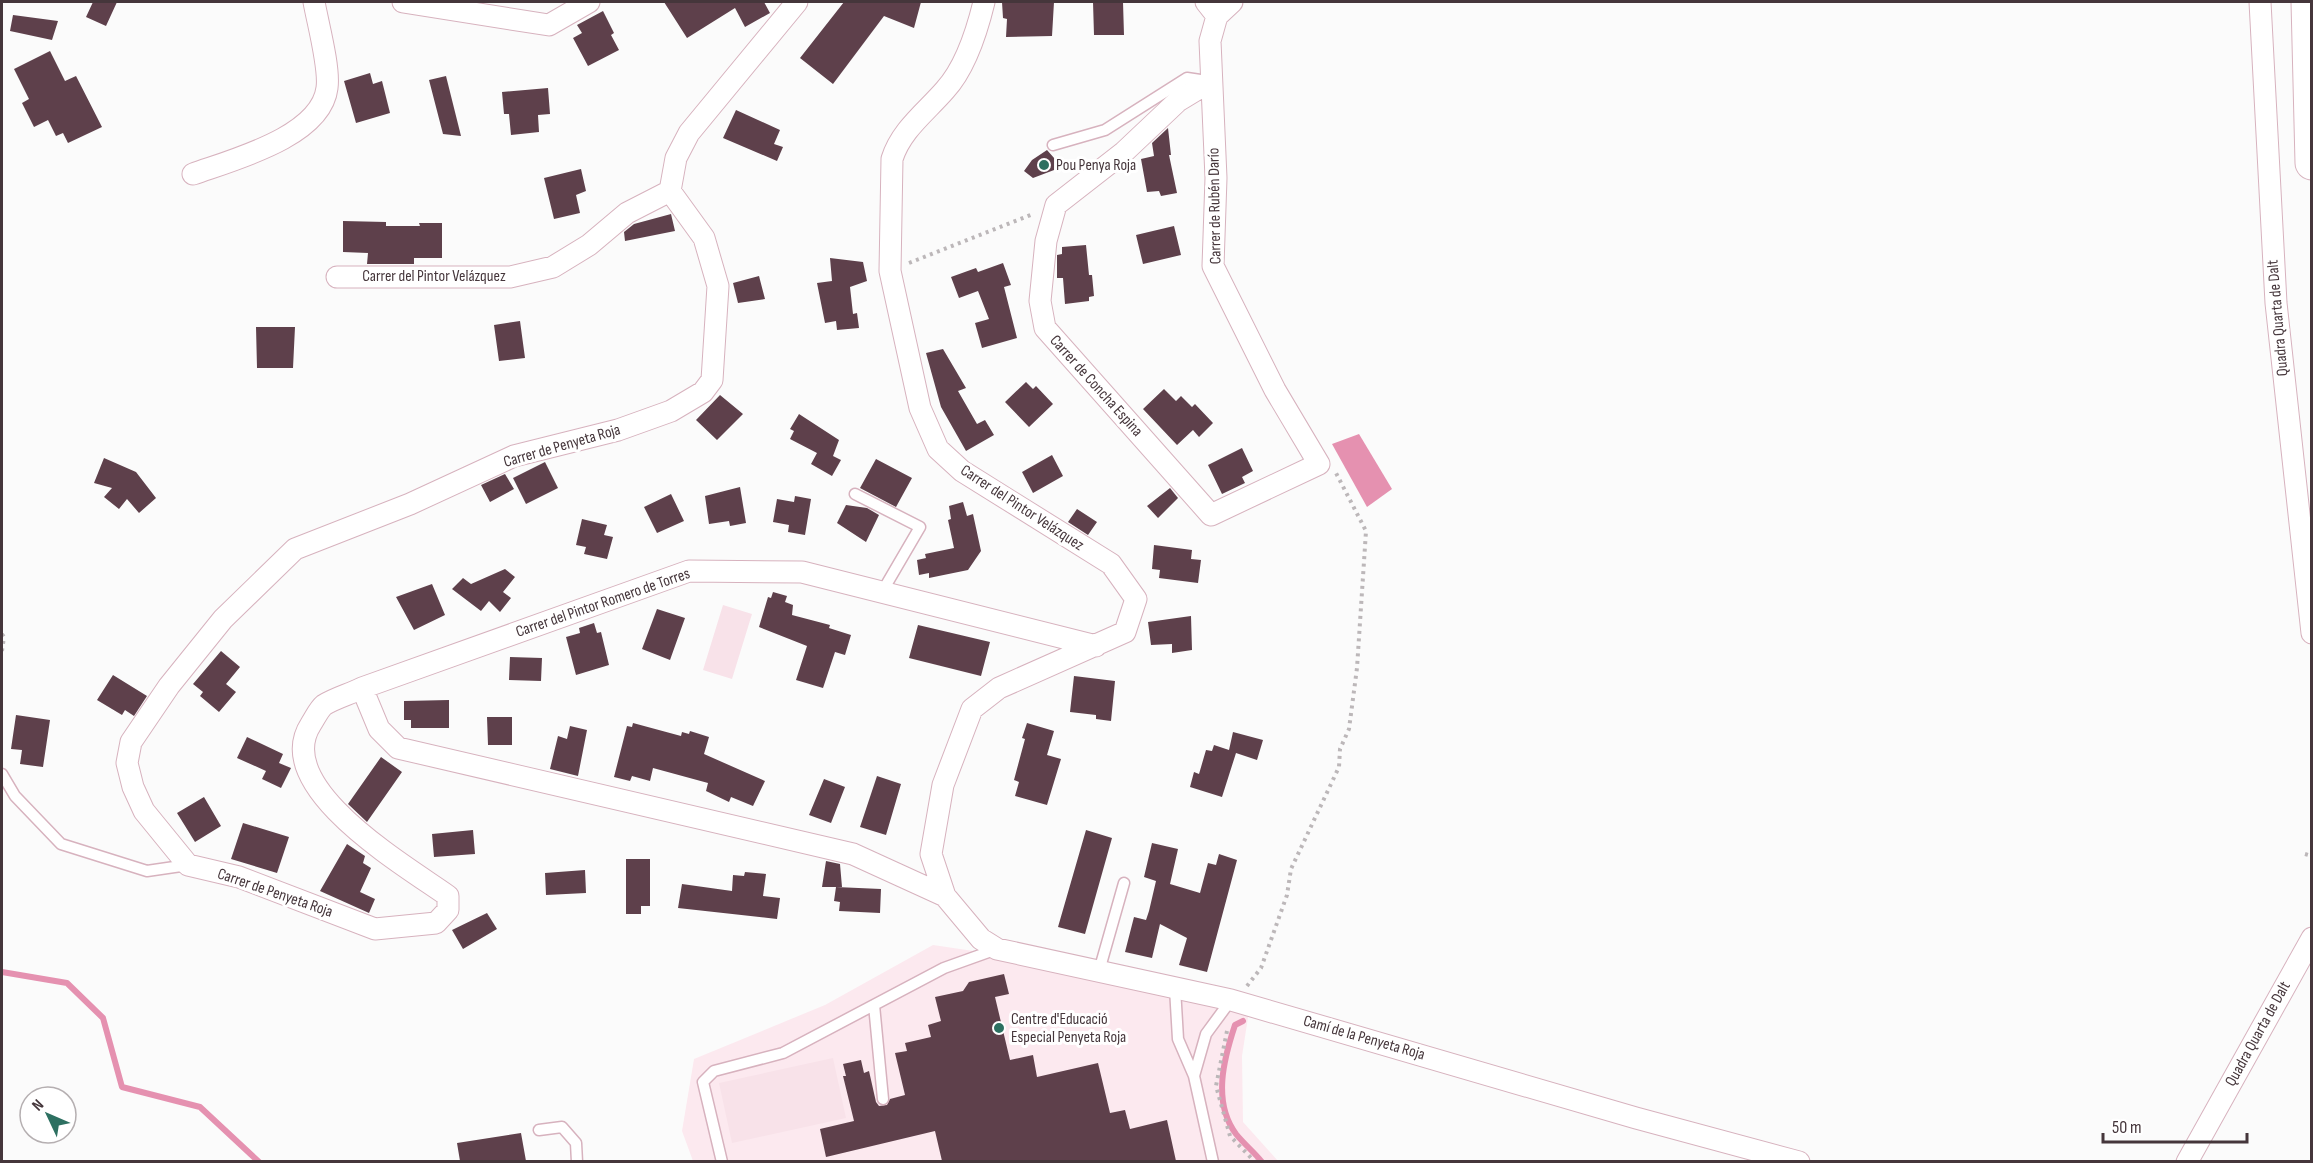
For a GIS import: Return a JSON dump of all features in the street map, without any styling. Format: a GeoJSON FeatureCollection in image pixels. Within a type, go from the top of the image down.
{"type":"FeatureCollection","features":[{"type":"Feature","properties":{"kind":"highway"},"geometry":{"type":"LineString","coordinates":[[2308,2],[2312,164]]}},
{"type":"Feature","properties":{"kind":"street"},"geometry":{"type":"LineString","coordinates":[[193,174],[273,146],[301,127],[325,101],[328,86],[314,2]]}},
{"type":"Feature","properties":{"kind":"street"},"geometry":{"type":"LineString","coordinates":[[403,2],[549,25],[589,2]]}},
{"type":"Feature","properties":{"kind":"street"},"geometry":{"type":"LineString","coordinates":[[670,191],[676,158],[689,133],[797,2]]}},
{"type":"Feature","properties":{"kind":"street","name":"Carrer del Pintor Velázquez"},"geometry":{"type":"LineString","coordinates":[[945,896],[931,854],[943,784],[972,709],[999,688],[1125,632],[1136,600],[1111,564],[962,471],[938,449],[920,408],[890,271],[890,175],[896,145],[928,107],[946,90],[960,69],[984,2]]}},
{"type":"Feature","properties":{"kind":"street","name":"Carrer de Rubén Darío"},"geometry":{"type":"LineString","coordinates":[[1232,2],[1212,9],[1210,41],[1216,178],[1213,266],[1275,390],[1319,464]]}},
{"type":"Feature","properties":{"kind":"street","name":"Quadra Quarta de Dalt"},"geometry":{"type":"LineString","coordinates":[[2260,2],[2276,303],[2312,633]]}},
{"type":"Feature","properties":{"kind":"street"},"geometry":{"type":"LineString","coordinates":[[1056,205],[1124,152],[1178,101],[1211,81]]}},
{"type":"Feature","properties":{"kind":"street","name":"Carrer del Pintor Velázquez"},"geometry":{"type":"LineString","coordinates":[[337,277],[510,277],[553,267],[589,245],[627,213],[670,191]]}},
{"type":"Feature","properties":{"kind":"street","name":"Carrer de Penyeta Roja"},"geometry":{"type":"LineString","coordinates":[[362,688],[323,706],[305,733],[302,753],[318,789],[350,826],[448,896],[448,910],[436,923],[375,929],[239,877],[188,865],[144,811],[133,787],[128,763],[131,742],[169,686],[223,619],[295,549],[410,504],[514,456],[618,430],[671,411],[703,392],[712,380],[718,286],[704,238],[670,191]]}},
{"type":"Feature","properties":{"kind":"street","name":"Carrer de Concha Espina"},"geometry":{"type":"LineString","coordinates":[[1056,205],[1046,241],[1040,301],[1045,328],[1211,515],[1319,464]]}},
{"type":"Feature","properties":{"kind":"street","name":"Carrer del Pintor Romero de Torres"},"geometry":{"type":"LineString","coordinates":[[362,688],[689,571],[802,572],[1096,646]]}},
{"type":"Feature","properties":{"kind":"street"},"geometry":{"type":"LineString","coordinates":[[362,688],[379,729],[398,748],[853,854],[945,896]]}},
{"type":"Feature","properties":{"kind":"street","name":"Camí de la Penyeta Roja"},"geometry":{"type":"LineString","coordinates":[[945,896],[981,939],[997,949],[1231,1000],[1625,1114],[1799,1161]]}},
{"type":"Feature","properties":{"kind":"street","name":"Quadra Quarta de Dalt"},"geometry":{"type":"LineString","coordinates":[[2187,1161],[2312,938]]}},
{"type":"Feature","properties":{"kind":"lane"},"geometry":{"type":"LineString","coordinates":[[1053,145],[1104,130],[1187,78],[1211,81]]}},
{"type":"Feature","properties":{"kind":"lane"},"geometry":{"type":"LineString","coordinates":[[855,494],[920,527],[882,592]]}},
{"type":"Feature","properties":{"kind":"lane"},"geometry":{"type":"LineString","coordinates":[[2,774],[15,796],[61,844],[147,871],[188,865]]}},
{"type":"Feature","properties":{"kind":"lane"},"geometry":{"type":"LineString","coordinates":[[1099,971],[1124,883]]}},
{"type":"Feature","properties":{"kind":"lane"},"geometry":{"type":"LineString","coordinates":[[722,1161],[703,1082],[714,1071],[783,1053],[944,968],[997,949]]}},
{"type":"Feature","properties":{"kind":"lane"},"geometry":{"type":"LineString","coordinates":[[1175,988],[1178,1039],[1194,1076],[1213,1161]]}},
{"type":"Feature","properties":{"kind":"lane"},"geometry":{"type":"LineString","coordinates":[[1194,1076],[1206,1034],[1231,1000]]}},
{"type":"Feature","properties":{"kind":"lane"},"geometry":{"type":"LineString","coordinates":[[874,1005],[883,1099]]}},
{"type":"Feature","properties":{"kind":"lane"},"geometry":{"type":"LineString","coordinates":[[539,1130],[561,1127],[576,1143],[577,1161]]}},
{"type":"Feature","properties":{"kind":"path"},"geometry":{"type":"LineString","coordinates":[[890,271],[1056,205]]}},
{"type":"Feature","properties":{"kind":"path"},"geometry":{"type":"LineString","coordinates":[[1255,1161],[1230,1136],[1216,1086],[1231,1000],[1250,984],[1261,968],[1287,895],[1291,869],[1339,767],[1340,749],[1349,729],[1356,668],[1366,531],[1338,473],[1319,464]]}},
{"type":"Feature","properties":{"kind":"path"},"geometry":{"type":"LineString","coordinates":[[2,634],[4,637],[2,651]]}},
{"type":"Feature","properties":{"kind":"path"},"geometry":{"type":"LineString","coordinates":[[2305,854],[2312,856]]}},
{"type":"Feature","properties":{"kind":"shaded area"},"geometry":{"type":"Polygon","coordinates":[[[1359,434],[1392,489],[1367,507],[1332,444],[1359,434]]]}},
{"type":"Feature","properties":{"kind":"shaded area"},"geometry":{"type":"Polygon","coordinates":[[[723,605],[752,614],[732,679],[703,670],[723,605]]]}},
{"type":"Feature","properties":{"kind":"shaded area"},"geometry":{"type":"Polygon","coordinates":[[[933,945],[1014,957],[1249,1011],[1242,1056],[1243,1122],[1278,1161],[693,1161],[682,1131],[694,1059],[825,1005],[933,945]]]}},
{"type":"Feature","properties":{"kind":"shaded area"},"geometry":{"type":"Polygon","coordinates":[[[833,1058],[846,1118],[732,1143],[719,1083],[833,1058]]]}},
{"type":"Feature","properties":{"kind":"building"},"geometry":{"type":"Polygon","coordinates":[[[93,2],[117,2],[106,26],[86,17],[93,2]]]}},
{"type":"Feature","properties":{"kind":"building"},"geometry":{"type":"Polygon","coordinates":[[[664,2],[764,2],[770,13],[745,27],[735,8],[687,38],[664,2]]]}},
{"type":"Feature","properties":{"kind":"building"},"geometry":{"type":"Polygon","coordinates":[[[844,2],[921,2],[914,28],[884,16],[833,84],[800,58],[844,2]]]}},
{"type":"Feature","properties":{"kind":"building"},"geometry":{"type":"Polygon","coordinates":[[[1002,2],[1054,2],[1052,36],[1006,37],[1007,19],[1003,18],[1002,2]]]}},
{"type":"Feature","properties":{"kind":"building"},"geometry":{"type":"Polygon","coordinates":[[[1093,2],[1123,2],[1124,35],[1094,35],[1093,2]]]}},
{"type":"Feature","properties":{"kind":"building"},"geometry":{"type":"Polygon","coordinates":[[[603,11],[614,33],[611,35],[619,50],[588,66],[573,38],[582,33],[577,25],[603,11]]]}},
{"type":"Feature","properties":{"kind":"building"},"geometry":{"type":"Polygon","coordinates":[[[13,15],[58,21],[52,40],[10,31],[13,15]]]}},
{"type":"Feature","properties":{"kind":"building"},"geometry":{"type":"Polygon","coordinates":[[[50,51],[65,81],[76,76],[102,127],[68,143],[63,133],[56,136],[48,120],[34,127],[22,103],[29,99],[14,69],[50,51]]]}},
{"type":"Feature","properties":{"kind":"building"},"geometry":{"type":"Polygon","coordinates":[[[370,73],[373,84],[382,81],[390,113],[356,123],[344,81],[370,73]]]}},
{"type":"Feature","properties":{"kind":"building"},"geometry":{"type":"Polygon","coordinates":[[[446,76],[461,136],[443,134],[429,80],[446,76]]]}},
{"type":"Feature","properties":{"kind":"building"},"geometry":{"type":"Polygon","coordinates":[[[548,88],[550,114],[538,115],[539,132],[511,135],[509,114],[504,114],[502,92],[548,88]]]}},
{"type":"Feature","properties":{"kind":"building"},"geometry":{"type":"Polygon","coordinates":[[[736,110],[780,130],[774,144],[783,147],[777,161],[723,138],[736,110]]]}},
{"type":"Feature","properties":{"kind":"building"},"geometry":{"type":"Polygon","coordinates":[[[1168,128],[1171,155],[1169,155],[1177,193],[1161,196],[1159,191],[1147,192],[1141,159],[1154,156],[1152,143],[1168,128]]]}},
{"type":"Feature","properties":{"kind":"building","name":"Pou Penya Roja"},"geometry":{"type":"Polygon","coordinates":[[[1047,150],[1062,167],[1033,178],[1024,171],[1032,160],[1047,150]]]}},
{"type":"Feature","properties":{"kind":"building"},"geometry":{"type":"Polygon","coordinates":[[[581,169],[586,191],[576,195],[580,213],[554,219],[544,178],[581,169]]]}},
{"type":"Feature","properties":{"kind":"building"},"geometry":{"type":"Polygon","coordinates":[[[671,214],[675,231],[625,241],[624,232],[634,224],[671,214]]]}},
{"type":"Feature","properties":{"kind":"building"},"geometry":{"type":"Polygon","coordinates":[[[343,221],[386,222],[386,226],[420,226],[419,223],[442,223],[442,258],[414,258],[414,264],[367,264],[368,253],[343,252],[343,221]]]}},
{"type":"Feature","properties":{"kind":"building"},"geometry":{"type":"Polygon","coordinates":[[[1174,226],[1181,255],[1143,264],[1136,235],[1174,226]]]}},
{"type":"Feature","properties":{"kind":"building"},"geometry":{"type":"Polygon","coordinates":[[[1086,245],[1094,296],[1089,297],[1089,301],[1065,304],[1063,278],[1057,278],[1057,255],[1062,254],[1062,247],[1086,245]]]}},
{"type":"Feature","properties":{"kind":"building"},"geometry":{"type":"Polygon","coordinates":[[[830,258],[863,262],[867,281],[850,287],[853,314],[857,313],[859,328],[837,330],[836,321],[825,323],[817,283],[832,281],[830,258]]]}},
{"type":"Feature","properties":{"kind":"building"},"geometry":{"type":"Polygon","coordinates":[[[1003,263],[1011,285],[1004,287],[1017,338],[982,348],[975,323],[989,319],[978,291],[959,298],[951,277],[976,268],[978,272],[1003,263]]]}},
{"type":"Feature","properties":{"kind":"building"},"geometry":{"type":"Polygon","coordinates":[[[759,276],[765,299],[738,303],[733,283],[759,276]]]}},
{"type":"Feature","properties":{"kind":"building"},"geometry":{"type":"Polygon","coordinates":[[[520,321],[525,358],[499,361],[494,325],[520,321]]]}},
{"type":"Feature","properties":{"kind":"building"},"geometry":{"type":"Polygon","coordinates":[[[256,327],[295,327],[293,368],[257,368],[256,327]]]}},
{"type":"Feature","properties":{"kind":"building"},"geometry":{"type":"Polygon","coordinates":[[[943,349],[966,388],[958,391],[977,424],[985,420],[994,435],[966,451],[941,407],[926,353],[943,349]]]}},
{"type":"Feature","properties":{"kind":"building"},"geometry":{"type":"Polygon","coordinates":[[[1026,382],[1033,389],[1036,386],[1053,404],[1029,427],[1005,402],[1026,382]]]}},
{"type":"Feature","properties":{"kind":"building"},"geometry":{"type":"Polygon","coordinates":[[[1164,389],[1176,401],[1181,396],[1192,407],[1195,404],[1213,423],[1199,437],[1193,430],[1177,445],[1143,409],[1164,389]]]}},
{"type":"Feature","properties":{"kind":"building"},"geometry":{"type":"Polygon","coordinates":[[[720,395],[743,414],[717,440],[696,420],[720,395]]]}},
{"type":"Feature","properties":{"kind":"building"},"geometry":{"type":"Polygon","coordinates":[[[799,414],[839,440],[833,456],[841,460],[832,476],[811,464],[817,453],[790,439],[794,431],[790,429],[799,414]]]}},
{"type":"Feature","properties":{"kind":"building"},"geometry":{"type":"Polygon","coordinates":[[[1242,448],[1253,471],[1242,477],[1245,483],[1222,494],[1208,465],[1242,448]]]}},
{"type":"Feature","properties":{"kind":"building"},"geometry":{"type":"Polygon","coordinates":[[[1052,455],[1063,476],[1033,493],[1022,472],[1052,455]]]}},
{"type":"Feature","properties":{"kind":"building"},"geometry":{"type":"Polygon","coordinates":[[[104,458],[136,472],[156,498],[139,513],[127,499],[119,509],[104,497],[112,488],[94,483],[104,458]]]}},
{"type":"Feature","properties":{"kind":"building"},"geometry":{"type":"Polygon","coordinates":[[[876,459],[912,478],[896,507],[860,488],[876,459]]]}},
{"type":"Feature","properties":{"kind":"building"},"geometry":{"type":"Polygon","coordinates":[[[545,462],[558,488],[526,504],[513,478],[545,462]]]}},
{"type":"Feature","properties":{"kind":"building"},"geometry":{"type":"Polygon","coordinates":[[[505,474],[514,489],[490,502],[481,485],[505,474]]]}},
{"type":"Feature","properties":{"kind":"building"},"geometry":{"type":"Polygon","coordinates":[[[740,487],[746,523],[730,526],[729,521],[709,524],[705,496],[740,487]]]}},
{"type":"Feature","properties":{"kind":"building"},"geometry":{"type":"Polygon","coordinates":[[[1170,488],[1178,498],[1158,518],[1147,506],[1170,488]]]}},
{"type":"Feature","properties":{"kind":"building"},"geometry":{"type":"Polygon","coordinates":[[[671,494],[684,521],[657,533],[644,507],[671,494]]]}},
{"type":"Feature","properties":{"kind":"building"},"geometry":{"type":"Polygon","coordinates":[[[795,496],[811,499],[805,535],[788,532],[789,525],[773,522],[777,499],[794,502],[795,496]]]}},
{"type":"Feature","properties":{"kind":"building"},"geometry":{"type":"Polygon","coordinates":[[[963,502],[967,516],[973,514],[981,551],[968,570],[929,578],[929,573],[919,575],[917,560],[926,558],[925,554],[954,548],[948,520],[951,519],[949,506],[963,502]]]}},
{"type":"Feature","properties":{"kind":"building"},"geometry":{"type":"Polygon","coordinates":[[[846,505],[867,508],[879,515],[866,542],[837,523],[846,505]]]}},
{"type":"Feature","properties":{"kind":"building"},"geometry":{"type":"Polygon","coordinates":[[[1077,509],[1097,522],[1088,535],[1068,522],[1077,509]]]}},
{"type":"Feature","properties":{"kind":"building"},"geometry":{"type":"Polygon","coordinates":[[[582,519],[607,525],[604,535],[613,537],[607,559],[584,554],[586,547],[576,545],[582,519]]]}},
{"type":"Feature","properties":{"kind":"building"},"geometry":{"type":"Polygon","coordinates":[[[1154,545],[1192,550],[1191,559],[1201,560],[1198,583],[1159,578],[1160,570],[1152,569],[1154,545]]]}},
{"type":"Feature","properties":{"kind":"building"},"geometry":{"type":"Polygon","coordinates":[[[505,569],[515,577],[503,592],[511,598],[500,612],[489,601],[481,611],[452,589],[463,578],[471,584],[505,569]]]}},
{"type":"Feature","properties":{"kind":"building"},"geometry":{"type":"Polygon","coordinates":[[[432,584],[445,615],[414,630],[396,597],[432,584]]]}},
{"type":"Feature","properties":{"kind":"building"},"geometry":{"type":"Polygon","coordinates":[[[773,592],[787,596],[785,602],[793,605],[792,615],[830,625],[829,628],[851,635],[845,655],[835,652],[823,688],[796,680],[807,646],[759,627],[768,597],[771,598],[773,592]]]}},
{"type":"Feature","properties":{"kind":"building"},"geometry":{"type":"Polygon","coordinates":[[[657,609],[685,618],[670,660],[642,649],[657,609]]]}},
{"type":"Feature","properties":{"kind":"building"},"geometry":{"type":"Polygon","coordinates":[[[1191,616],[1192,650],[1172,653],[1172,644],[1151,645],[1148,622],[1191,616]]]}},
{"type":"Feature","properties":{"kind":"building"},"geometry":{"type":"Polygon","coordinates":[[[594,623],[597,633],[601,632],[609,665],[576,675],[566,637],[580,633],[579,628],[594,623]]]}},
{"type":"Feature","properties":{"kind":"building"},"geometry":{"type":"Polygon","coordinates":[[[918,625],[990,642],[981,676],[909,658],[918,625]]]}},
{"type":"Feature","properties":{"kind":"building"},"geometry":{"type":"Polygon","coordinates":[[[221,651],[240,667],[226,684],[236,692],[219,712],[200,696],[203,692],[193,684],[221,651]]]}},
{"type":"Feature","properties":{"kind":"building"},"geometry":{"type":"Polygon","coordinates":[[[510,657],[542,658],[541,681],[509,680],[510,657]]]}},
{"type":"Feature","properties":{"kind":"building"},"geometry":{"type":"Polygon","coordinates":[[[113,675],[147,696],[134,716],[125,710],[122,715],[97,700],[113,675]]]}},
{"type":"Feature","properties":{"kind":"building"},"geometry":{"type":"Polygon","coordinates":[[[1074,676],[1115,681],[1111,721],[1096,719],[1096,715],[1070,712],[1074,676]]]}},
{"type":"Feature","properties":{"kind":"building"},"geometry":{"type":"Polygon","coordinates":[[[449,700],[449,728],[411,728],[411,720],[404,720],[404,701],[449,700]]]}},
{"type":"Feature","properties":{"kind":"building"},"geometry":{"type":"Polygon","coordinates":[[[16,715],[50,720],[43,767],[20,764],[22,750],[11,749],[16,715]]]}},
{"type":"Feature","properties":{"kind":"building"},"geometry":{"type":"Polygon","coordinates":[[[487,717],[512,717],[512,745],[488,745],[487,717]]]}},
{"type":"Feature","properties":{"kind":"building"},"geometry":{"type":"Polygon","coordinates":[[[633,723],[681,736],[682,732],[689,734],[690,731],[709,737],[704,754],[765,781],[753,806],[731,797],[729,802],[706,791],[708,783],[653,768],[650,781],[632,776],[630,781],[614,777],[627,726],[632,727],[633,723]]]}},
{"type":"Feature","properties":{"kind":"building"},"geometry":{"type":"Polygon","coordinates":[[[1027,723],[1054,731],[1047,755],[1061,759],[1047,805],[1015,796],[1019,782],[1014,780],[1027,723]]]}},
{"type":"Feature","properties":{"kind":"building"},"geometry":{"type":"Polygon","coordinates":[[[570,726],[587,730],[578,776],[550,769],[558,736],[567,739],[570,726]]]}},
{"type":"Feature","properties":{"kind":"building"},"geometry":{"type":"Polygon","coordinates":[[[1233,732],[1263,740],[1257,760],[1236,753],[1222,797],[1190,787],[1194,772],[1199,774],[1206,750],[1212,751],[1214,745],[1229,750],[1233,732]]]}},
{"type":"Feature","properties":{"kind":"building"},"geometry":{"type":"Polygon","coordinates":[[[247,737],[283,754],[279,763],[291,768],[281,788],[262,779],[266,771],[237,758],[247,737]]]}},
{"type":"Feature","properties":{"kind":"building"},"geometry":{"type":"Polygon","coordinates":[[[381,757],[402,772],[367,822],[348,804],[381,757]]]}},
{"type":"Feature","properties":{"kind":"building"},"geometry":{"type":"Polygon","coordinates":[[[877,776],[901,784],[886,835],[860,827],[877,776]]]}},
{"type":"Feature","properties":{"kind":"building"},"geometry":{"type":"Polygon","coordinates":[[[824,779],[845,787],[831,823],[809,815],[824,779]]]}},
{"type":"Feature","properties":{"kind":"building"},"geometry":{"type":"Polygon","coordinates":[[[204,797],[221,826],[195,842],[177,813],[204,797]]]}},
{"type":"Feature","properties":{"kind":"building"},"geometry":{"type":"Polygon","coordinates":[[[243,823],[289,837],[277,873],[231,859],[243,823]]]}},
{"type":"Feature","properties":{"kind":"building"},"geometry":{"type":"Polygon","coordinates":[[[473,830],[475,854],[434,857],[432,834],[473,830]]]}},
{"type":"Feature","properties":{"kind":"building"},"geometry":{"type":"Polygon","coordinates":[[[1086,830],[1112,838],[1085,934],[1058,927],[1086,830]]]}},
{"type":"Feature","properties":{"kind":"building"},"geometry":{"type":"Polygon","coordinates":[[[1152,843],[1178,849],[1170,884],[1200,893],[1208,863],[1216,865],[1219,854],[1237,860],[1207,972],[1179,965],[1187,938],[1160,924],[1152,958],[1125,952],[1134,917],[1146,920],[1149,911],[1156,881],[1144,877],[1152,843]]]}},
{"type":"Feature","properties":{"kind":"building"},"geometry":{"type":"Polygon","coordinates":[[[347,844],[365,856],[363,863],[371,868],[360,892],[375,899],[369,913],[320,891],[347,844]]]}},
{"type":"Feature","properties":{"kind":"building"},"geometry":{"type":"Polygon","coordinates":[[[626,859],[650,859],[650,906],[641,906],[641,914],[626,914],[626,859]]]}},
{"type":"Feature","properties":{"kind":"building"},"geometry":{"type":"Polygon","coordinates":[[[826,861],[840,864],[842,887],[822,887],[826,861]]]}},
{"type":"Feature","properties":{"kind":"building"},"geometry":{"type":"Polygon","coordinates":[[[585,870],[586,893],[546,895],[545,873],[585,870]]]}},
{"type":"Feature","properties":{"kind":"building"},"geometry":{"type":"Polygon","coordinates":[[[745,872],[766,874],[763,896],[780,898],[777,919],[678,908],[682,884],[732,891],[733,875],[744,876],[745,872]]]}},
{"type":"Feature","properties":{"kind":"building"},"geometry":{"type":"Polygon","coordinates":[[[836,887],[881,889],[880,913],[839,911],[840,902],[834,901],[836,887]]]}},
{"type":"Feature","properties":{"kind":"building"},"geometry":{"type":"Polygon","coordinates":[[[487,913],[497,929],[463,949],[452,930],[487,913]]]}},
{"type":"Feature","properties":{"kind":"building","name":"Centre d'Educació Especial Penyeta Roja"},"geometry":{"type":"Polygon","coordinates":[[[1004,974],[1009,994],[995,997],[1010,1060],[1033,1055],[1037,1077],[1098,1063],[1110,1113],[1125,1110],[1130,1129],[1167,1120],[1176,1161],[942,1161],[935,1131],[826,1157],[820,1129],[854,1121],[843,1076],[846,1076],[843,1064],[861,1060],[864,1073],[869,1071],[879,1106],[887,1105],[890,1099],[905,1095],[895,1053],[907,1051],[905,1043],[931,1037],[928,1025],[941,1021],[935,997],[963,991],[969,982],[1004,974]]]}},
{"type":"Feature","properties":{"kind":"building"},"geometry":{"type":"Polygon","coordinates":[[[521,1133],[526,1161],[460,1161],[457,1143],[521,1133]]]}},
{"type":"Feature","properties":{"kind":"waterway"},"geometry":{"type":"LineString","coordinates":[[2,972],[67,983],[103,1018],[122,1087],[200,1107],[259,1162]]}},
{"type":"Feature","properties":{"kind":"waterway"},"geometry":{"type":"LineString","coordinates":[[1243,1021],[1235,1025],[1231,1038],[1224,1066],[1222,1094],[1224,1108],[1236,1134],[1262,1162]]}},
{"type":"Feature","properties":{"kind":"place","name":"Pou Penya Roja"},"geometry":{"type":"Point","coordinates":[1044,165]}},
{"type":"Feature","properties":{"kind":"place","name":"Centre d'Educació Especial Penyeta Roja"},"geometry":{"type":"Point","coordinates":[999,1028]}}]}
